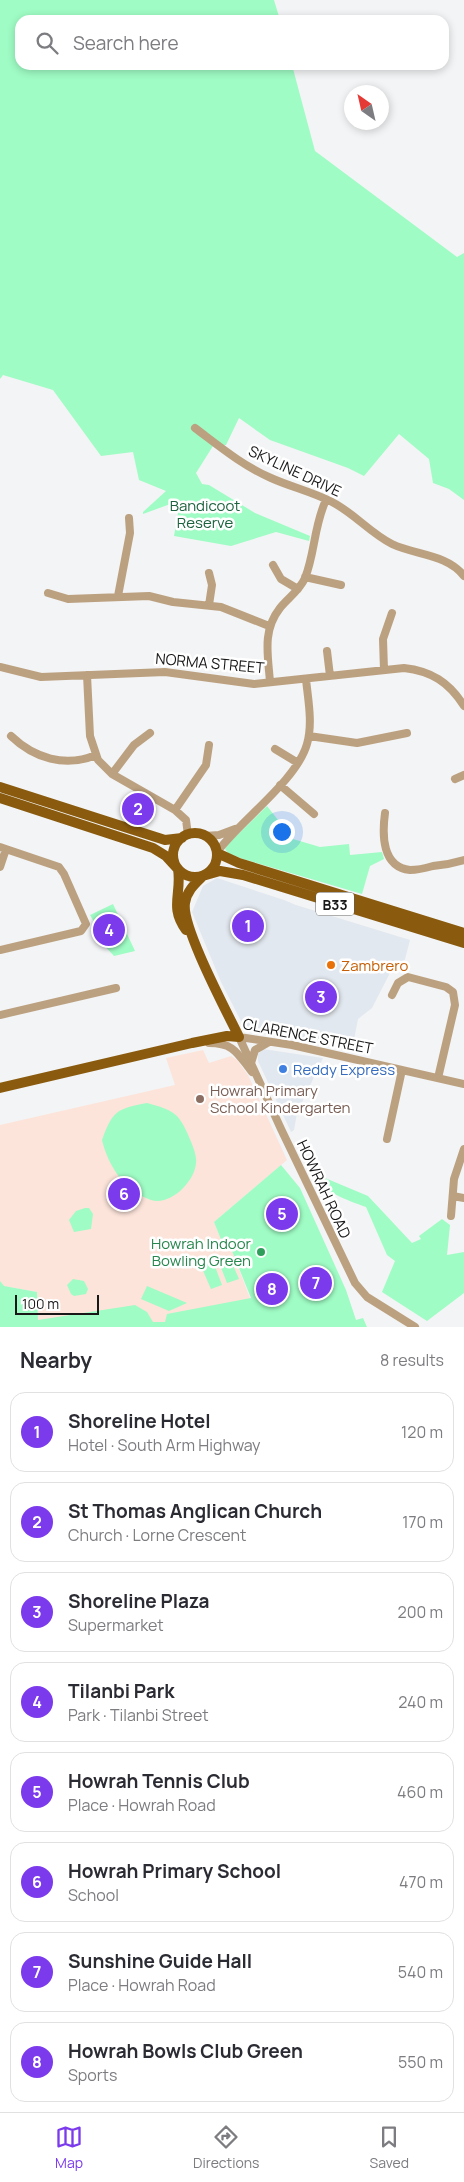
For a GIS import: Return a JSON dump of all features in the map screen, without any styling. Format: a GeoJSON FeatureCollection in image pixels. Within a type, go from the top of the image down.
{"type":"FeatureCollection","features":[{"type":"Feature","properties":{"kind":"main road"},"geometry":{"type":"LineString","coordinates":[[0,787],[165,840],[198,833],[206,836],[214,843],[217,853],[213,867],[190,890],[185,905],[194,941]]}},
{"type":"Feature","properties":{"kind":"main road","name":"B33"},"geometry":{"type":"LineString","coordinates":[[0,798],[153,848],[166,856],[177,868],[192,878],[220,871],[243,875],[464,944]]}},
{"type":"Feature","properties":{"kind":"main road"},"geometry":{"type":"LineString","coordinates":[[185,836],[175,851],[179,886],[176,903],[177,913],[194,941],[239,1037]]}},
{"type":"Feature","properties":{"kind":"main road","name":"B33"},"geometry":{"type":"LineString","coordinates":[[217,853],[239,863],[464,933]]}},
{"type":"Feature","properties":{"kind":"main road"},"geometry":{"type":"LineString","coordinates":[[192,1043],[223,1029],[227,1026],[229,1016]]}},
{"type":"Feature","properties":{"kind":"main road","name":"CLARENCE STREET"},"geometry":{"type":"LineString","coordinates":[[0,1088],[192,1043],[227,1036],[239,1037]]}},
{"type":"Feature","properties":{"kind":"street","name":"SKYLINE DRIVE"},"geometry":{"type":"LineString","coordinates":[[195,428],[231,455],[263,475],[338,506],[388,541],[415,553],[447,562],[456,567],[464,576]]}},
{"type":"Feature","properties":{"kind":"street"},"geometry":{"type":"LineString","coordinates":[[270,682],[267,642],[269,626],[280,608],[298,589],[305,577],[315,532],[326,500]]}},
{"type":"Feature","properties":{"kind":"street"},"geometry":{"type":"LineString","coordinates":[[118,596],[130,533],[129,518]]}},
{"type":"Feature","properties":{"kind":"street"},"geometry":{"type":"LineString","coordinates":[[273,565],[281,579],[298,589]]}},
{"type":"Feature","properties":{"kind":"street"},"geometry":{"type":"LineString","coordinates":[[209,573],[212,585],[209,605]]}},
{"type":"Feature","properties":{"kind":"street"},"geometry":{"type":"LineString","coordinates":[[305,577],[341,585]]}},
{"type":"Feature","properties":{"kind":"street"},"geometry":{"type":"LineString","coordinates":[[48,593],[68,599],[149,596],[173,602],[209,605],[231,610],[269,626]]}},
{"type":"Feature","properties":{"kind":"street"},"geometry":{"type":"LineString","coordinates":[[384,670],[383,639],[392,613]]}},
{"type":"Feature","properties":{"kind":"street"},"geometry":{"type":"LineString","coordinates":[[327,651],[330,676]]}},
{"type":"Feature","properties":{"kind":"street","name":"NORMA STREET"},"geometry":{"type":"LineString","coordinates":[[0,667],[41,677],[165,672],[242,683],[412,669],[433,675],[449,687],[464,706]]}},
{"type":"Feature","properties":{"kind":"street"},"geometry":{"type":"LineString","coordinates":[[87,675],[90,736],[96,755],[112,774],[175,810],[186,820],[185,836]]}},
{"type":"Feature","properties":{"kind":"street"},"geometry":{"type":"LineString","coordinates":[[217,853],[239,826],[280,785],[304,753],[309,736],[310,713],[306,679]]}},
{"type":"Feature","properties":{"kind":"street"},"geometry":{"type":"LineString","coordinates":[[112,774],[134,745],[150,733]]}},
{"type":"Feature","properties":{"kind":"street"},"geometry":{"type":"LineString","coordinates":[[309,736],[357,743],[407,733]]}},
{"type":"Feature","properties":{"kind":"street"},"geometry":{"type":"LineString","coordinates":[[11,736],[26,749],[58,760],[77,762],[96,755]]}},
{"type":"Feature","properties":{"kind":"street"},"geometry":{"type":"LineString","coordinates":[[175,810],[206,765],[209,745]]}},
{"type":"Feature","properties":{"kind":"street"},"geometry":{"type":"LineString","coordinates":[[275,748],[298,763]]}},
{"type":"Feature","properties":{"kind":"street"},"geometry":{"type":"LineString","coordinates":[[455,778],[464,775]]}},
{"type":"Feature","properties":{"kind":"street"},"geometry":{"type":"LineString","coordinates":[[280,785],[314,814]]}},
{"type":"Feature","properties":{"kind":"street"},"geometry":{"type":"LineString","coordinates":[[385,813],[383,826],[386,851],[388,858],[395,864],[413,870],[464,860]]}},
{"type":"Feature","properties":{"kind":"street"},"geometry":{"type":"LineString","coordinates":[[206,836],[229,832],[239,826]]}},
{"type":"Feature","properties":{"kind":"street"},"geometry":{"type":"LineString","coordinates":[[0,867],[3,848],[59,867],[86,924],[81,931],[0,950]]}},
{"type":"Feature","properties":{"kind":"street"},"geometry":{"type":"LineString","coordinates":[[392,995],[398,983],[408,977],[446,987],[453,992],[455,1004],[438,1078]]}},
{"type":"Feature","properties":{"kind":"street"},"geometry":{"type":"LineString","coordinates":[[0,1015],[116,988]]}},
{"type":"Feature","properties":{"kind":"street","name":"CLARENCE STREET"},"geometry":{"type":"LineString","coordinates":[[239,1037],[271,1042],[464,1084]]}},
{"type":"Feature","properties":{"kind":"street","name":"HOWRAH ROAD"},"geometry":{"type":"LineString","coordinates":[[239,1037],[358,1288],[367,1297],[415,1327]]}},
{"type":"Feature","properties":{"kind":"street"},"geometry":{"type":"LineString","coordinates":[[252,1063],[256,1048],[271,1042]]}},
{"type":"Feature","properties":{"kind":"street"},"geometry":{"type":"LineString","coordinates":[[192,1043],[228,1045],[258,1079]]}},
{"type":"Feature","properties":{"kind":"street"},"geometry":{"type":"LineString","coordinates":[[387,1140],[402,1070]]}},
{"type":"Feature","properties":{"kind":"street"},"geometry":{"type":"LineString","coordinates":[[451,1216],[456,1173],[464,1149]]}},
{"type":"Feature","properties":{"kind":"street"},"geometry":{"type":"LineString","coordinates":[[453,1196],[464,1198]]}},
{"type":"Feature","properties":{"kind":"shaded area"},"geometry":{"type":"Polygon","coordinates":[[[217,878],[296,905],[410,940],[404,963],[391,971],[372,1008],[358,1019],[352,1050],[258,1032],[243,1025],[221,982],[192,912],[203,886],[217,878]]]}},
{"type":"Feature","properties":{"kind":"shaded area"},"geometry":{"type":"Polygon","coordinates":[[[263,1049],[323,1058],[297,1113],[294,1130],[291,1132],[258,1061],[258,1054],[263,1049]]]}},
{"type":"Feature","properties":{"kind":"shaded area"},"geometry":{"type":"Polygon","coordinates":[[[203,1050],[209,1063],[231,1056],[237,1060],[248,1075],[287,1160],[214,1222],[224,1247],[232,1251],[261,1327],[38,1327],[37,1292],[3,1286],[0,1281],[0,1125],[175,1085],[166,1058],[203,1050]]]}},
{"type":"Feature","properties":{"kind":"green space","name":"Bandicoot Reserve"},"geometry":{"type":"Polygon","coordinates":[[[0,0],[274,0],[278,15],[15,15],[15,70],[293,70],[315,151],[457,257],[464,253],[464,500],[449,489],[433,483],[429,459],[399,434],[364,476],[348,468],[270,440],[239,418],[226,445],[213,446],[196,473],[202,484],[209,485],[255,513],[310,536],[309,541],[276,532],[231,546],[174,536],[178,513],[173,503],[143,514],[166,491],[139,480],[133,452],[101,456],[53,390],[3,375],[0,379],[0,0]]]}},
{"type":"Feature","properties":{"kind":"green space"},"geometry":{"type":"Polygon","coordinates":[[[267,806],[293,839],[320,847],[349,844],[350,855],[382,852],[384,859],[370,866],[362,894],[228,853],[225,849],[228,844],[267,806]]]}},
{"type":"Feature","properties":{"kind":"green space"},"geometry":{"type":"Polygon","coordinates":[[[113,904],[135,951],[114,956],[91,931],[94,922],[90,915],[113,904]]]}},
{"type":"Feature","properties":{"kind":"green space"},"geometry":{"type":"Polygon","coordinates":[[[147,1103],[169,1110],[178,1117],[193,1146],[196,1157],[195,1170],[187,1184],[174,1196],[159,1201],[141,1196],[125,1184],[108,1159],[102,1140],[109,1122],[117,1112],[147,1103]]]}},
{"type":"Feature","properties":{"kind":"green space"},"geometry":{"type":"Polygon","coordinates":[[[281,1165],[300,1188],[346,1290],[356,1320],[363,1318],[367,1327],[0,1327],[0,1281],[4,1286],[37,1292],[38,1320],[135,1305],[147,1312],[153,1322],[165,1322],[167,1314],[251,1298],[232,1251],[224,1247],[214,1222],[281,1165]]]}},
{"type":"Feature","properties":{"kind":"green space"},"geometry":{"type":"Polygon","coordinates":[[[313,1173],[368,1196],[412,1243],[421,1239],[419,1236],[442,1219],[450,1225],[447,1255],[464,1252],[464,1293],[427,1321],[382,1292],[395,1261],[387,1255],[366,1207],[329,1190],[317,1180],[313,1173]]]}},
{"type":"Feature","properties":{"kind":"green space"},"geometry":{"type":"Polygon","coordinates":[[[89,1208],[93,1214],[91,1229],[74,1232],[69,1220],[76,1211],[89,1208]]]}},
{"type":"Feature","properties":{"kind":"green space"},"geometry":{"type":"Polygon","coordinates":[[[229,1256],[239,1279],[227,1283],[218,1260],[229,1256]]]}},
{"type":"Feature","properties":{"kind":"green space"},"geometry":{"type":"Polygon","coordinates":[[[213,1261],[222,1285],[211,1289],[201,1266],[213,1261]]]}},
{"type":"Feature","properties":{"kind":"green space"},"geometry":{"type":"Polygon","coordinates":[[[73,1279],[84,1281],[88,1289],[86,1294],[74,1296],[71,1294],[67,1285],[73,1279]]]}},
{"type":"Feature","properties":{"kind":"green space"},"geometry":{"type":"Polygon","coordinates":[[[147,1286],[187,1303],[169,1311],[141,1299],[147,1286]]]}},
{"type":"Feature","properties":{"kind":"place","name":"St Thomas Anglican Church"},"geometry":{"type":"Point","coordinates":[138,809]}},
{"type":"Feature","properties":{"kind":"place","name":"Shoreline Hotel"},"geometry":{"type":"Point","coordinates":[248,926]}},
{"type":"Feature","properties":{"kind":"place","name":"Tilanbi Park"},"geometry":{"type":"Point","coordinates":[109,930]}},
{"type":"Feature","properties":{"kind":"place","name":"Zambrero"},"geometry":{"type":"Point","coordinates":[331,965]}},
{"type":"Feature","properties":{"kind":"place","name":"Shoreline Plaza"},"geometry":{"type":"Point","coordinates":[321,997]}},
{"type":"Feature","properties":{"kind":"place","name":"Reddy Express"},"geometry":{"type":"Point","coordinates":[283,1069]}},
{"type":"Feature","properties":{"kind":"place","name":"Howrah Primary School Kindergarten"},"geometry":{"type":"Point","coordinates":[200,1099]}},
{"type":"Feature","properties":{"kind":"place","name":"Howrah Primary School"},"geometry":{"type":"Point","coordinates":[124,1194]}},
{"type":"Feature","properties":{"kind":"place","name":"Howrah Tennis Club"},"geometry":{"type":"Point","coordinates":[282,1214]}},
{"type":"Feature","properties":{"kind":"place","name":"Howrah Indoor Bowling Green"},"geometry":{"type":"Point","coordinates":[261,1252]}},
{"type":"Feature","properties":{"kind":"place","name":"Sunshine Guide Hall"},"geometry":{"type":"Point","coordinates":[316,1283]}},
{"type":"Feature","properties":{"kind":"place","name":"Howrah Bowls Club Green"},"geometry":{"type":"Point","coordinates":[272,1289]}}]}
